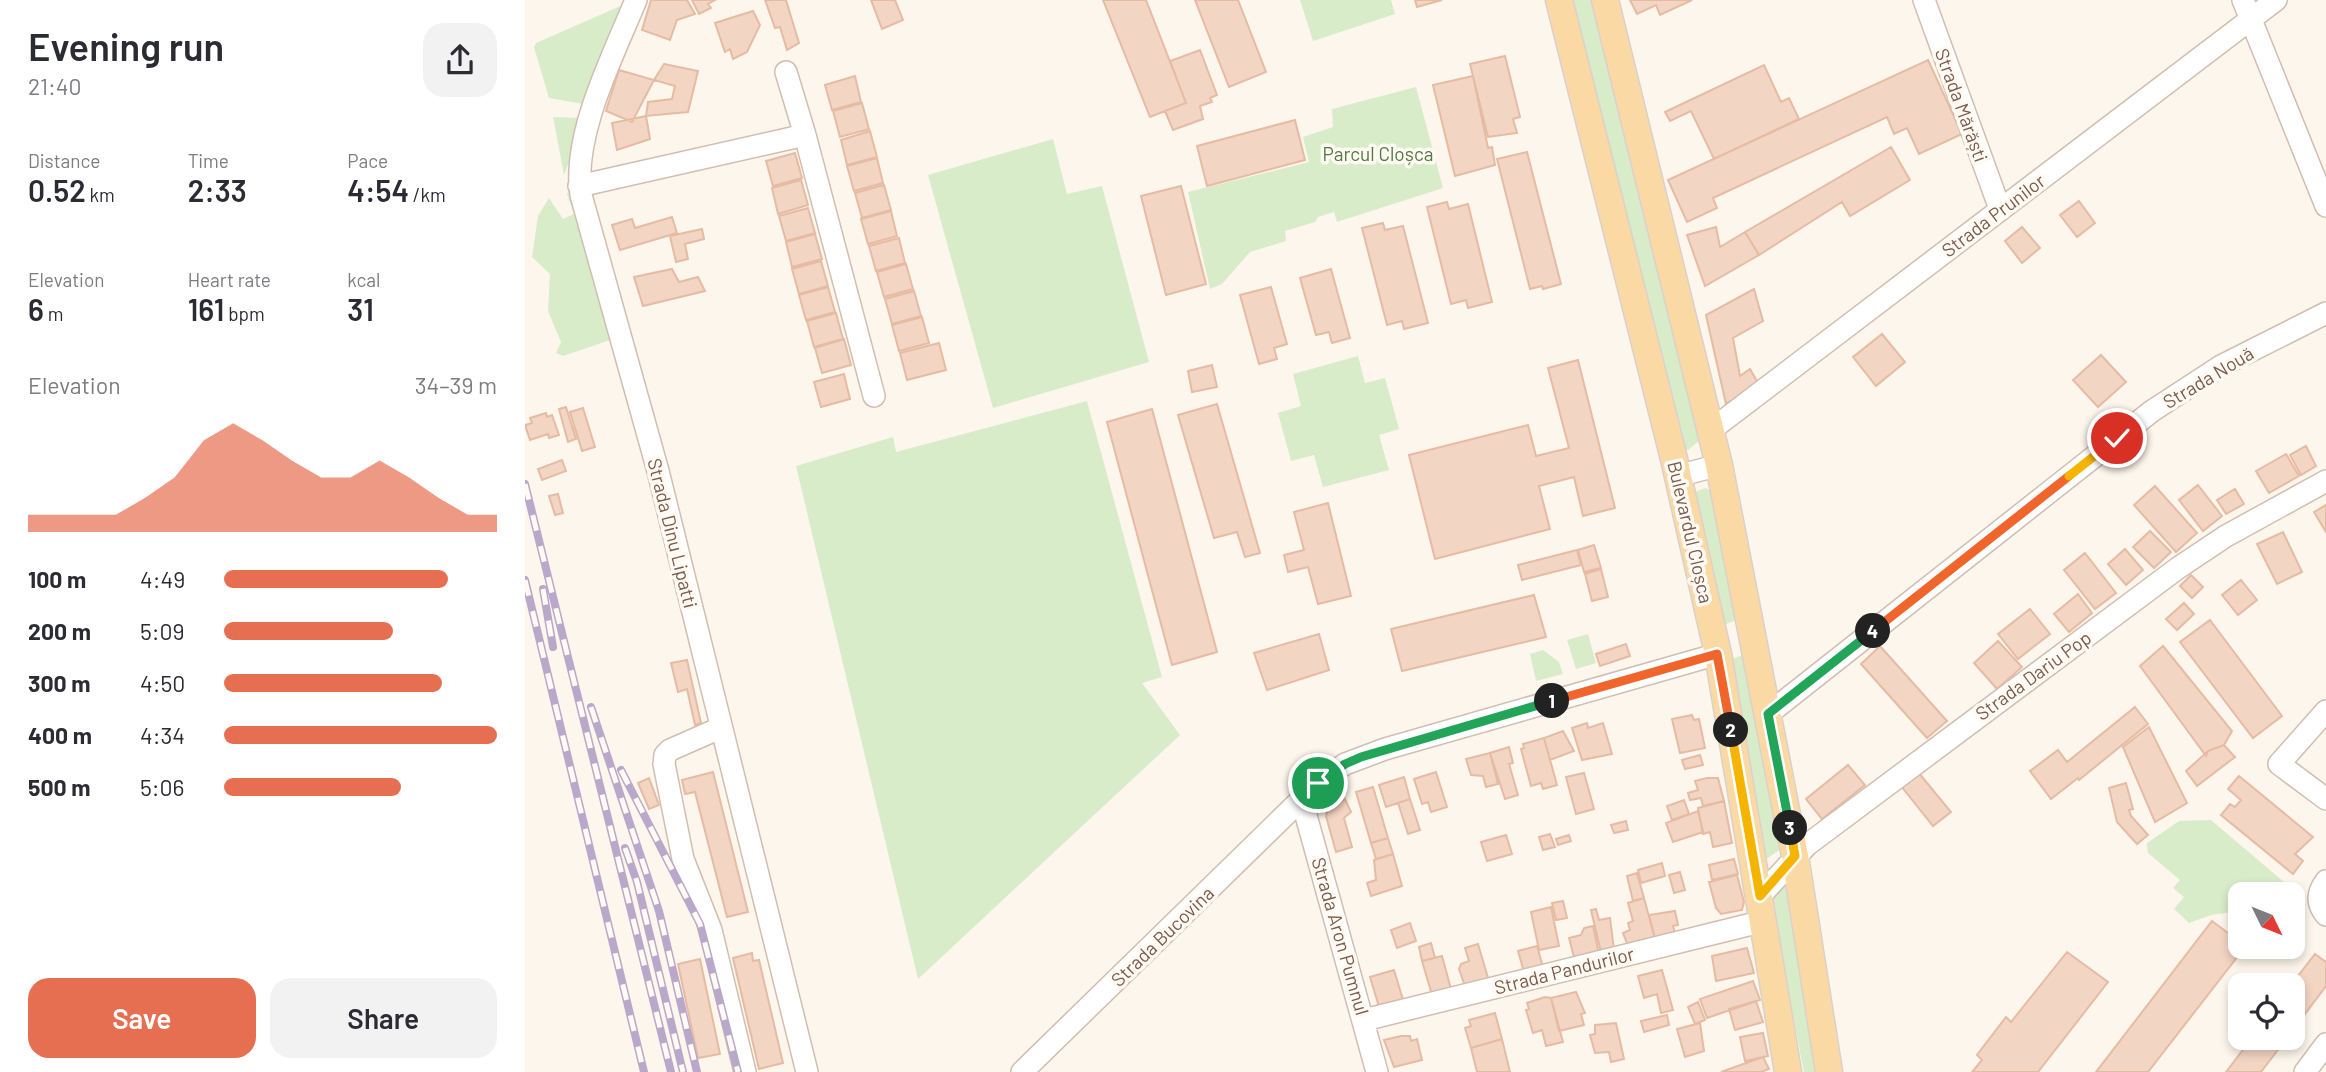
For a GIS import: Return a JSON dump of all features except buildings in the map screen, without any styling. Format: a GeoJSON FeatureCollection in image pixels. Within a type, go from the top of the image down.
{"type":"FeatureCollection","features":[{"type":"Feature","properties":{"kind":"main road","name":"Bulevardul Cloșca"},"geometry":{"type":"LineString","coordinates":[[1559,0],[1678,476],[1717,654],[1788,1072]]}},
{"type":"Feature","properties":{"kind":"main road","name":"Bulevardul Cloșca"},"geometry":{"type":"LineString","coordinates":[[1605,0],[1719,465],[1795,856],[1829,1072]]}},
{"type":"Feature","properties":{"kind":"street","name":"Strada Dinu Lipatti"},"geometry":{"type":"LineString","coordinates":[[636,0],[592,114],[583,146],[579,186],[658,471],[807,1072]]}},
{"type":"Feature","properties":{"kind":"street","name":"Strada Mărăști"},"geometry":{"type":"LineString","coordinates":[[1924,0],[2000,209]]}},
{"type":"Feature","properties":{"kind":"street","name":"Strada Prunilor"},"geometry":{"type":"LineString","coordinates":[[1711,430],[2000,209],[2247,9],[2276,0]]}},
{"type":"Feature","properties":{"kind":"street"},"geometry":{"type":"LineString","coordinates":[[2247,9],[2326,206]]}},
{"type":"Feature","properties":{"kind":"street"},"geometry":{"type":"LineString","coordinates":[[786,72],[874,396]]}},
{"type":"Feature","properties":{"kind":"street"},"geometry":{"type":"LineString","coordinates":[[579,186],[805,135]]}},
{"type":"Feature","properties":{"kind":"street","name":"Strada Nouă"},"geometry":{"type":"LineString","coordinates":[[1768,714],[2152,411],[2221,366],[2326,313]]}},
{"type":"Feature","properties":{"kind":"street"},"geometry":{"type":"LineString","coordinates":[[1678,476],[1719,465]]}},
{"type":"Feature","properties":{"kind":"street","name":"Strada Dariu Pop"},"geometry":{"type":"LineString","coordinates":[[1762,909],[1795,856],[2178,568],[2226,536],[2326,481]]}},
{"type":"Feature","properties":{"kind":"street","name":"Strada Bucovina"},"geometry":{"type":"LineString","coordinates":[[1022,1072],[1332,773],[1361,757],[1717,654]]}},
{"type":"Feature","properties":{"kind":"street"},"geometry":{"type":"LineString","coordinates":[[2326,711],[2279,764],[2326,799]]}},
{"type":"Feature","properties":{"kind":"street"},"geometry":{"type":"LineString","coordinates":[[720,728],[670,750],[665,755],[664,764],[683,859],[711,930],[745,1072]]}},
{"type":"Feature","properties":{"kind":"street","name":"Strada Aron Pumnul"},"geometry":{"type":"LineString","coordinates":[[1302,801],[1377,1072]]}},
{"type":"Feature","properties":{"kind":"street"},"geometry":{"type":"LineString","coordinates":[[2326,881],[2320,889],[2318,903],[2326,915]]}},
{"type":"Feature","properties":{"kind":"street","name":"Strada Pandurilor"},"geometry":{"type":"LineString","coordinates":[[1364,1020],[1762,909]]}},
{"type":"Feature","properties":{"kind":"street"},"geometry":{"type":"LineString","coordinates":[[2305,1072],[2326,1044]]}},
{"type":"Feature","properties":{"kind":"green space"},"geometry":{"type":"Polygon","coordinates":[[[1300,0],[1391,0],[1395,14],[1313,41],[1300,0]]]}},
{"type":"Feature","properties":{"kind":"green space"},"geometry":{"type":"Polygon","coordinates":[[[1570,0],[1596,0],[1701,434],[1699,441],[1688,450],[1680,447],[1610,149],[1570,0]]]}},
{"type":"Feature","properties":{"kind":"green space"},"geometry":{"type":"Polygon","coordinates":[[[625,4],[583,104],[549,98],[534,47],[536,43],[625,4]]]}},
{"type":"Feature","properties":{"kind":"green space","name":"Parcul Cloșca"},"geometry":{"type":"Polygon","coordinates":[[[1416,87],[1443,188],[1337,222],[1334,212],[1318,217],[1315,222],[1285,231],[1286,241],[1250,252],[1222,284],[1210,289],[1188,192],[1309,162],[1303,137],[1333,127],[1332,109],[1416,87]]]}},
{"type":"Feature","properties":{"kind":"green space"},"geometry":{"type":"Polygon","coordinates":[[[553,117],[579,118],[583,127],[564,175],[553,117]]]}},
{"type":"Feature","properties":{"kind":"green space"},"geometry":{"type":"Polygon","coordinates":[[[1053,139],[1067,194],[1102,186],[1149,362],[993,408],[928,175],[1053,139]]]}},
{"type":"Feature","properties":{"kind":"green space"},"geometry":{"type":"Polygon","coordinates":[[[569,191],[578,195],[613,339],[563,356],[556,353],[561,342],[548,311],[550,274],[532,257],[538,216],[549,198],[563,219],[574,214],[567,194],[569,191]]]}},
{"type":"Feature","properties":{"kind":"green space"},"geometry":{"type":"Polygon","coordinates":[[[1358,356],[1365,383],[1385,378],[1399,429],[1379,435],[1389,470],[1323,487],[1314,455],[1291,461],[1278,413],[1301,406],[1293,374],[1358,356]]]}},
{"type":"Feature","properties":{"kind":"green space"},"geometry":{"type":"Polygon","coordinates":[[[1087,401],[1162,677],[1142,683],[1180,735],[918,979],[796,466],[893,437],[896,452],[1087,401]]]}},
{"type":"Feature","properties":{"kind":"green space"},"geometry":{"type":"Polygon","coordinates":[[[1705,488],[1715,492],[1744,617],[1721,626],[1692,497],[1705,488]]]}},
{"type":"Feature","properties":{"kind":"green space"},"geometry":{"type":"Polygon","coordinates":[[[1588,634],[1596,663],[1576,669],[1567,640],[1588,634]]]}},
{"type":"Feature","properties":{"kind":"green space"},"geometry":{"type":"Polygon","coordinates":[[[1543,650],[1559,662],[1563,674],[1536,681],[1530,654],[1543,650]]]}},
{"type":"Feature","properties":{"kind":"green space"},"geometry":{"type":"Polygon","coordinates":[[[1752,652],[1789,843],[1758,865],[1728,660],[1752,652]]]}},
{"type":"Feature","properties":{"kind":"green space"},"geometry":{"type":"Polygon","coordinates":[[[2211,820],[2284,882],[2228,882],[2228,913],[2189,923],[2174,909],[2184,897],[2173,888],[2180,880],[2148,853],[2147,843],[2179,821],[2211,820]]]}},
{"type":"Feature","properties":{"kind":"green space"},"geometry":{"type":"Polygon","coordinates":[[[1794,877],[1827,1072],[1804,1072],[1770,900],[1794,877]]]}},
{"type":"Feature","properties":{"kind":"railway"},"geometry":{"type":"LineString","coordinates":[[525,484],[671,1072]]}},
{"type":"Feature","properties":{"kind":"railway"},"geometry":{"type":"LineString","coordinates":[[525,580],[644,1072]]}},
{"type":"Feature","properties":{"kind":"railway"},"geometry":{"type":"LineString","coordinates":[[543,589],[553,647]]}},
{"type":"Feature","properties":{"kind":"railway"},"geometry":{"type":"LineString","coordinates":[[591,707],[659,911],[697,1072]]}},
{"type":"Feature","properties":{"kind":"railway"},"geometry":{"type":"LineString","coordinates":[[621,770],[700,924],[738,1072]]}},
{"type":"Feature","properties":{"kind":"railway"},"geometry":{"type":"LineString","coordinates":[[625,848],[637,882],[683,1072]]}},
{"type":"Feature","properties":{"kind":"route"},"geometry":{"type":"LineString","coordinates":[[1318,783],[1345,764],[1385,749],[1717,654],[1760,896],[1795,856],[1768,714],[2117,438]]}}]}
